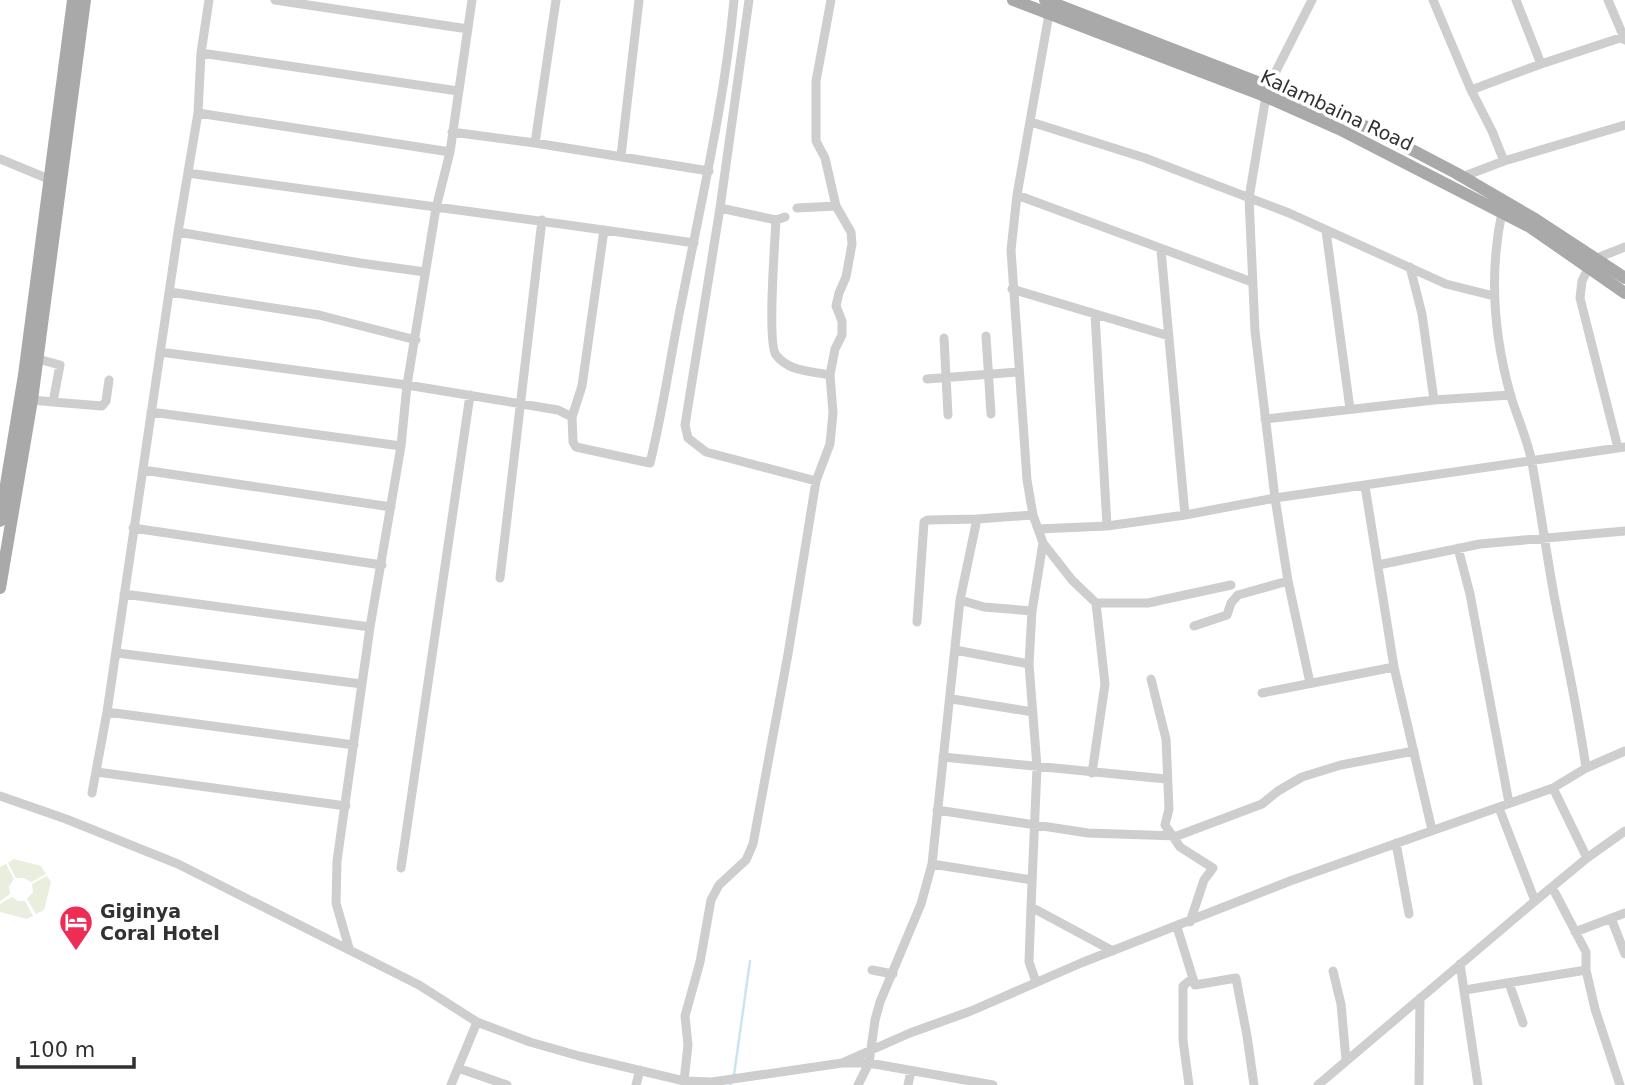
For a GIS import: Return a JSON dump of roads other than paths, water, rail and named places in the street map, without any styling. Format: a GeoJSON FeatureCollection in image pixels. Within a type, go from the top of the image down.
{"type":"FeatureCollection","features":[{"type":"Feature","properties":{"kind":"main road"},"geometry":{"type":"LineString","coordinates":[[1,513],[24,375],[73,0]]}},
{"type":"Feature","properties":{"kind":"main road"},"geometry":{"type":"LineString","coordinates":[[0,588],[38,359],[85,0]]}},
{"type":"Feature","properties":{"kind":"main road","name":"Kalambaina Road"},"geometry":{"type":"LineString","coordinates":[[1013,0],[1265,93],[1374,130],[1462,177],[1593,262],[1625,293]]}},
{"type":"Feature","properties":{"kind":"main road","name":"Kalambaina Road"},"geometry":{"type":"LineString","coordinates":[[1045,0],[1265,93],[1502,212],[1625,278]]}},
{"type":"Feature","properties":{"kind":"street"},"geometry":{"type":"LineString","coordinates":[[92,793],[117,653],[133,528],[198,113],[201,52],[209,0]]}},
{"type":"Feature","properties":{"kind":"street"},"geometry":{"type":"LineString","coordinates":[[275,0],[468,29]]}},
{"type":"Feature","properties":{"kind":"street"},"geometry":{"type":"LineString","coordinates":[[349,948],[336,903],[337,861],[370,627],[401,446],[407,385],[436,208],[450,152],[472,0]]}},
{"type":"Feature","properties":{"kind":"street"},"geometry":{"type":"LineString","coordinates":[[535,143],[556,0]]}},
{"type":"Feature","properties":{"kind":"street"},"geometry":{"type":"LineString","coordinates":[[621,156],[639,0]]}},
{"type":"Feature","properties":{"kind":"street"},"geometry":{"type":"LineString","coordinates":[[604,230],[582,386],[572,416],[573,442],[576,447],[650,463],[660,426],[709,171],[734,0]]}},
{"type":"Feature","properties":{"kind":"street"},"geometry":{"type":"LineString","coordinates":[[750,0],[685,425],[688,438],[706,452],[816,481]]}},
{"type":"Feature","properties":{"kind":"street"},"geometry":{"type":"LineString","coordinates":[[684,1081],[688,1045],[685,1016],[700,962],[711,900],[719,886],[746,860],[753,845],[816,481],[830,444],[833,412],[830,374],[835,349],[842,335],[842,321],[836,306],[852,251],[852,232],[835,206],[825,158],[816,142],[816,81],[831,0]]}},
{"type":"Feature","properties":{"kind":"street"},"geometry":{"type":"LineString","coordinates":[[1310,683],[1288,581],[1265,419],[1252,282],[1249,198],[1261,134],[1265,93],[1312,0]]}},
{"type":"Feature","properties":{"kind":"street"},"geometry":{"type":"LineString","coordinates":[[1433,0],[1504,161]]}},
{"type":"Feature","properties":{"kind":"street"},"geometry":{"type":"LineString","coordinates":[[1516,0],[1541,64]]}},
{"type":"Feature","properties":{"kind":"street"},"geometry":{"type":"LineString","coordinates":[[1471,90],[1541,64],[1624,39],[1608,0]]}},
{"type":"Feature","properties":{"kind":"street"},"geometry":{"type":"LineString","coordinates":[[1049,14],[1017,195],[1011,250],[1012,289],[1027,480],[1033,515],[1043,543],[1064,570],[1096,603],[1105,684],[1093,773]]}},
{"type":"Feature","properties":{"kind":"street"},"geometry":{"type":"LineString","coordinates":[[201,52],[458,91]]}},
{"type":"Feature","properties":{"kind":"street"},"geometry":{"type":"LineString","coordinates":[[198,113],[450,152]]}},
{"type":"Feature","properties":{"kind":"street"},"geometry":{"type":"LineString","coordinates":[[1031,122],[1145,158],[1289,212],[1446,284],[1494,296]]}},
{"type":"Feature","properties":{"kind":"street"},"geometry":{"type":"LineString","coordinates":[[1462,177],[1504,161],[1625,125]]}},
{"type":"Feature","properties":{"kind":"street"},"geometry":{"type":"LineString","coordinates":[[453,132],[709,171]]}},
{"type":"Feature","properties":{"kind":"street"},"geometry":{"type":"LineString","coordinates":[[0,159],[51,180]]}},
{"type":"Feature","properties":{"kind":"street"},"geometry":{"type":"LineString","coordinates":[[188,173],[694,243]]}},
{"type":"Feature","properties":{"kind":"street"},"geometry":{"type":"LineString","coordinates":[[1017,195],[1252,282]]}},
{"type":"Feature","properties":{"kind":"street"},"geometry":{"type":"LineString","coordinates":[[797,208],[835,206]]}},
{"type":"Feature","properties":{"kind":"street"},"geometry":{"type":"LineString","coordinates":[[720,208],[780,219],[772,318],[773,349],[775,355],[791,368],[830,374]]}},
{"type":"Feature","properties":{"kind":"street"},"geometry":{"type":"LineString","coordinates":[[1502,212],[1497,237],[1494,296],[1511,395],[1532,460],[1586,768]]}},
{"type":"Feature","properties":{"kind":"street"},"geometry":{"type":"LineString","coordinates":[[500,578],[542,220]]}},
{"type":"Feature","properties":{"kind":"street"},"geometry":{"type":"LineString","coordinates":[[1326,231],[1350,409]]}},
{"type":"Feature","properties":{"kind":"street"},"geometry":{"type":"LineString","coordinates":[[178,232],[425,272]]}},
{"type":"Feature","properties":{"kind":"street"},"geometry":{"type":"LineString","coordinates":[[1038,529],[1107,526],[1275,498],[1622,447],[1580,298],[1581,281],[1593,262],[1625,247]]}},
{"type":"Feature","properties":{"kind":"street"},"geometry":{"type":"LineString","coordinates":[[1161,250],[1185,515]]}},
{"type":"Feature","properties":{"kind":"street"},"geometry":{"type":"LineString","coordinates":[[1409,267],[1422,314],[1434,400]]}},
{"type":"Feature","properties":{"kind":"street"},"geometry":{"type":"LineString","coordinates":[[1012,289],[1169,336]]}},
{"type":"Feature","properties":{"kind":"street"},"geometry":{"type":"LineString","coordinates":[[170,292],[320,314],[416,340]]}},
{"type":"Feature","properties":{"kind":"street"},"geometry":{"type":"LineString","coordinates":[[1095,314],[1107,526]]}},
{"type":"Feature","properties":{"kind":"street"},"geometry":{"type":"LineString","coordinates":[[986,336],[991,414]]}},
{"type":"Feature","properties":{"kind":"street"},"geometry":{"type":"LineString","coordinates":[[944,338],[948,415]]}},
{"type":"Feature","properties":{"kind":"street"},"geometry":{"type":"LineString","coordinates":[[160,352],[407,385],[558,410],[572,416]]}},
{"type":"Feature","properties":{"kind":"street"},"geometry":{"type":"LineString","coordinates":[[38,359],[60,365],[53,402]]}},
{"type":"Feature","properties":{"kind":"street"},"geometry":{"type":"LineString","coordinates":[[927,379],[1019,372]]}},
{"type":"Feature","properties":{"kind":"street"},"geometry":{"type":"LineString","coordinates":[[32,400],[102,406],[106,401],[109,380]]}},
{"type":"Feature","properties":{"kind":"street"},"geometry":{"type":"LineString","coordinates":[[1265,419],[1434,400],[1511,395]]}},
{"type":"Feature","properties":{"kind":"street"},"geometry":{"type":"LineString","coordinates":[[401,867],[471,396]]}},
{"type":"Feature","properties":{"kind":"street"},"geometry":{"type":"LineString","coordinates":[[151,412],[401,446]]}},
{"type":"Feature","properties":{"kind":"street"},"geometry":{"type":"LineString","coordinates":[[143,470],[391,507]]}},
{"type":"Feature","properties":{"kind":"street"},"geometry":{"type":"LineString","coordinates":[[1365,486],[1394,667],[1432,830]]}},
{"type":"Feature","properties":{"kind":"street"},"geometry":{"type":"LineString","coordinates":[[917,622],[924,522],[1033,515]]}},
{"type":"Feature","properties":{"kind":"street"},"geometry":{"type":"LineString","coordinates":[[858,1085],[869,1063],[880,1002],[921,904],[932,864],[960,600],[977,519]]}},
{"type":"Feature","properties":{"kind":"street"},"geometry":{"type":"LineString","coordinates":[[133,528],[382,565]]}},
{"type":"Feature","properties":{"kind":"street"},"geometry":{"type":"LineString","coordinates":[[1378,565],[1458,548],[1544,537],[1625,531]]}},
{"type":"Feature","properties":{"kind":"street"},"geometry":{"type":"LineString","coordinates":[[1036,982],[1029,962],[1037,767],[1029,664],[1032,611],[1043,543]]}},
{"type":"Feature","properties":{"kind":"street"},"geometry":{"type":"LineString","coordinates":[[1458,548],[1470,594],[1509,803]]}},
{"type":"Feature","properties":{"kind":"street"},"geometry":{"type":"LineString","coordinates":[[1194,626],[1227,615],[1231,603],[1238,595],[1288,581]]}},
{"type":"Feature","properties":{"kind":"street"},"geometry":{"type":"LineString","coordinates":[[1096,603],[1148,603],[1231,585]]}},
{"type":"Feature","properties":{"kind":"street"},"geometry":{"type":"LineString","coordinates":[[124,594],[370,627]]}},
{"type":"Feature","properties":{"kind":"street"},"geometry":{"type":"LineString","coordinates":[[960,600],[984,607],[1032,611]]}},
{"type":"Feature","properties":{"kind":"street"},"geometry":{"type":"LineString","coordinates":[[955,650],[1029,664]]}},
{"type":"Feature","properties":{"kind":"street"},"geometry":{"type":"LineString","coordinates":[[117,653],[362,684]]}},
{"type":"Feature","properties":{"kind":"street"},"geometry":{"type":"LineString","coordinates":[[1262,693],[1394,667]]}},
{"type":"Feature","properties":{"kind":"street"},"geometry":{"type":"LineString","coordinates":[[1152,679],[1166,739],[1169,809],[1166,825],[1180,847],[1213,868],[1204,880],[1190,922]]}},
{"type":"Feature","properties":{"kind":"street"},"geometry":{"type":"LineString","coordinates":[[951,699],[1033,712]]}},
{"type":"Feature","properties":{"kind":"street"},"geometry":{"type":"LineString","coordinates":[[107,712],[354,745]]}},
{"type":"Feature","properties":{"kind":"street"},"geometry":{"type":"LineString","coordinates":[[937,810],[1088,833],[1173,836],[1262,804],[1302,777],[1341,765],[1414,751]]}},
{"type":"Feature","properties":{"kind":"street"},"geometry":{"type":"LineString","coordinates":[[842,1063],[872,1048],[971,1011],[1036,982],[1290,881],[1553,788],[1586,768],[1625,751]]}},
{"type":"Feature","properties":{"kind":"street"},"geometry":{"type":"LineString","coordinates":[[943,757],[1166,779]]}},
{"type":"Feature","properties":{"kind":"street"},"geometry":{"type":"LineString","coordinates":[[97,772],[346,806]]}},
{"type":"Feature","properties":{"kind":"street"},"geometry":{"type":"LineString","coordinates":[[1553,788],[1587,858]]}},
{"type":"Feature","properties":{"kind":"street"},"geometry":{"type":"LineString","coordinates":[[0,796],[178,864],[349,948],[419,985],[477,1022],[542,1045],[684,1081],[712,1082],[842,1063],[869,1063],[993,1085]]}},
{"type":"Feature","properties":{"kind":"street"},"geometry":{"type":"LineString","coordinates":[[1499,808],[1535,901]]}},
{"type":"Feature","properties":{"kind":"street"},"geometry":{"type":"LineString","coordinates":[[1318,1085],[1535,901],[1625,831]]}},
{"type":"Feature","properties":{"kind":"street"},"geometry":{"type":"LineString","coordinates":[[1396,843],[1409,914]]}},
{"type":"Feature","properties":{"kind":"street"},"geometry":{"type":"LineString","coordinates":[[932,864],[1032,880]]}},
{"type":"Feature","properties":{"kind":"street"},"geometry":{"type":"LineString","coordinates":[[1552,887],[1587,957],[1586,970],[1599,1026],[1620,1085]]}},
{"type":"Feature","properties":{"kind":"street"},"geometry":{"type":"LineString","coordinates":[[1031,907],[1113,951]]}},
{"type":"Feature","properties":{"kind":"street"},"geometry":{"type":"LineString","coordinates":[[1575,932],[1625,913]]}},
{"type":"Feature","properties":{"kind":"street"},"geometry":{"type":"LineString","coordinates":[[1611,918],[1625,954]]}},
{"type":"Feature","properties":{"kind":"street"},"geometry":{"type":"LineString","coordinates":[[1177,927],[1195,985],[1236,978],[1254,1085]]}},
{"type":"Feature","properties":{"kind":"street"},"geometry":{"type":"LineString","coordinates":[[1460,964],[1478,1085]]}},
{"type":"Feature","properties":{"kind":"street"},"geometry":{"type":"LineString","coordinates":[[872,970],[893,974]]}},
{"type":"Feature","properties":{"kind":"street"},"geometry":{"type":"LineString","coordinates":[[1465,990],[1586,970]]}},
{"type":"Feature","properties":{"kind":"street"},"geometry":{"type":"LineString","coordinates":[[1333,971],[1341,1004],[1346,1060]]}},
{"type":"Feature","properties":{"kind":"street"},"geometry":{"type":"LineString","coordinates":[[1189,1085],[1183,1040],[1183,986],[1193,978]]}},
{"type":"Feature","properties":{"kind":"street"},"geometry":{"type":"LineString","coordinates":[[1509,983],[1523,1023]]}},
{"type":"Feature","properties":{"kind":"street"},"geometry":{"type":"LineString","coordinates":[[1419,1085],[1420,998]]}},
{"type":"Feature","properties":{"kind":"street"},"geometry":{"type":"LineString","coordinates":[[451,1085],[477,1022]]}},
{"type":"Feature","properties":{"kind":"street"},"geometry":{"type":"LineString","coordinates":[[458,1068],[507,1085]]}},
{"type":"Feature","properties":{"kind":"street"},"geometry":{"type":"LineString","coordinates":[[636,1085],[640,1070]]}},
{"type":"Feature","properties":{"kind":"street"},"geometry":{"type":"LineString","coordinates":[[908,1085],[912,1071]]}},
{"type":"Feature","properties":{"kind":"waterway"},"geometry":{"type":"LineString","coordinates":[[734,1075],[750,961]]}},
{"type":"Feature","properties":{"kind":"place","name":"Giginya Coral Hotel"},"geometry":{"type":"Point","coordinates":[76,952]}}]}
